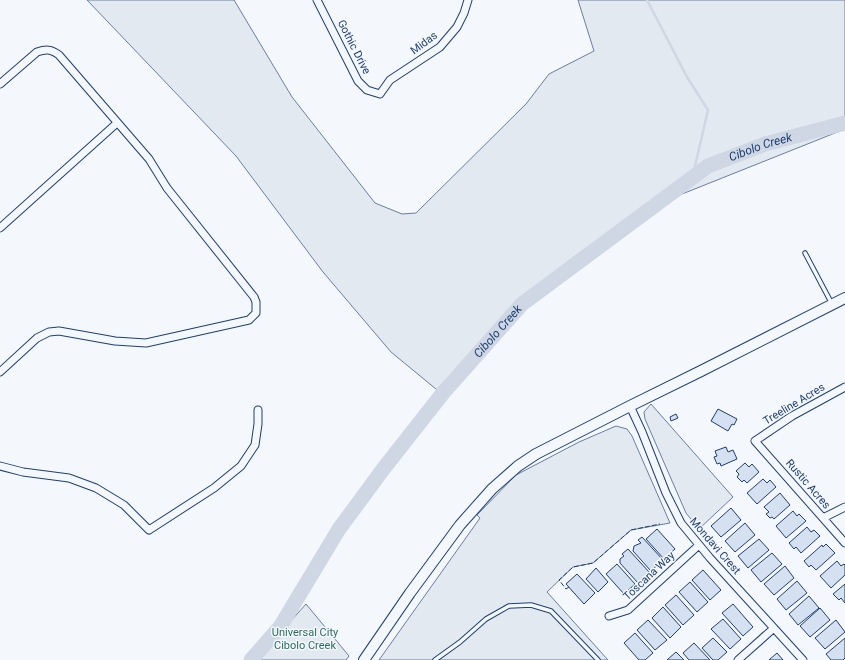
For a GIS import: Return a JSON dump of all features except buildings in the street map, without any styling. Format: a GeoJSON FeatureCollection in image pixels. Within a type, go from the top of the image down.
{"type":"FeatureCollection","features":[{"type":"Feature","properties":{"kind":"main road"},"geometry":{"type":"LineString","coordinates":[[364,660],[410,593],[460,525],[492,489],[518,466],[536,454],[845,298]]}},
{"type":"Feature","properties":{"kind":"street","name":"Gothic Drive"},"geometry":{"type":"LineString","coordinates":[[317,0],[358,81],[367,90],[380,94]]}},
{"type":"Feature","properties":{"kind":"street","name":"Midas"},"geometry":{"type":"LineString","coordinates":[[380,94],[390,80],[440,47],[457,27],[464,14],[468,0]]}},
{"type":"Feature","properties":{"kind":"street"},"geometry":{"type":"LineString","coordinates":[[0,84],[37,52],[44,49],[53,50],[59,55],[149,159],[167,188],[254,297],[256,302],[256,313],[249,320],[146,343],[115,340],[59,331],[49,332],[37,338],[0,372]]}},
{"type":"Feature","properties":{"kind":"street"},"geometry":{"type":"LineString","coordinates":[[0,228],[117,123]]}},
{"type":"Feature","properties":{"kind":"street"},"geometry":{"type":"LineString","coordinates":[[256,313],[263,318]]}},
{"type":"Feature","properties":{"kind":"street","name":"Treeline Acres"},"geometry":{"type":"LineString","coordinates":[[755,441],[792,416],[845,387]]}},
{"type":"Feature","properties":{"kind":"street","name":"Mondavi Crest"},"geometry":{"type":"LineString","coordinates":[[630,406],[680,523],[803,660]]}},
{"type":"Feature","properties":{"kind":"street"},"geometry":{"type":"LineString","coordinates":[[0,466],[23,472],[69,478],[96,488],[124,504],[149,530],[214,488],[242,466],[255,445],[258,410]]}},
{"type":"Feature","properties":{"kind":"street","name":"Rustic Acres"},"geometry":{"type":"LineString","coordinates":[[755,441],[845,543]]}},
{"type":"Feature","properties":{"kind":"street"},"geometry":{"type":"LineString","coordinates":[[823,518],[845,507]]}},
{"type":"Feature","properties":{"kind":"street","name":"Toscana Way"},"geometry":{"type":"LineString","coordinates":[[609,616],[628,610],[699,545]]}},
{"type":"Feature","properties":{"kind":"street"},"geometry":{"type":"LineString","coordinates":[[738,660],[774,628]]}},
{"type":"Feature","properties":{"kind":"lane"},"geometry":{"type":"LineString","coordinates":[[805,253],[832,305]]}},
{"type":"Feature","properties":{"kind":"lane"},"geometry":{"type":"LineString","coordinates":[[435,660],[460,642],[486,619],[509,606],[530,605],[551,611],[598,660]]}},
{"type":"Feature","properties":{"kind":"green space"},"geometry":{"type":"Polygon","coordinates":[[[87,0],[234,0],[292,97],[375,203],[402,214],[416,213],[526,104],[549,74],[594,51],[578,0],[845,0],[845,129],[642,210],[571,259],[512,309],[458,368],[442,394],[391,352],[323,272],[236,156],[87,0]]]}},
{"type":"Feature","properties":{"kind":"green space"},"geometry":{"type":"Polygon","coordinates":[[[651,404],[733,497],[699,529],[686,513],[645,419],[644,412],[651,404]]]}},
{"type":"Feature","properties":{"kind":"green space"},"geometry":{"type":"Polygon","coordinates":[[[616,426],[627,429],[632,436],[670,523],[631,530],[593,563],[573,567],[547,592],[608,660],[379,660],[480,518],[477,515],[516,475],[579,442],[616,426]]]}},
{"type":"Feature","properties":{"kind":"green space","name":"Universal City Cibolo Creek"},"geometry":{"type":"Polygon","coordinates":[[[306,604],[349,656],[346,660],[256,660],[306,604]]]}},
{"type":"Feature","properties":{"kind":"waterway"},"geometry":{"type":"LineString","coordinates":[[647,0],[687,77],[708,110],[692,179]]}},
{"type":"Feature","properties":{"kind":"waterway","name":"Cibolo Creek"},"geometry":{"type":"LineString","coordinates":[[251,660],[280,627],[339,529],[384,468],[443,393],[522,304],[708,166],[765,144],[845,123]]}},
{"type":"Feature","properties":{"kind":"fence"},"geometry":{"type":"LineString","coordinates":[[569,587],[566,589],[559,580],[573,567],[593,563],[631,530],[660,524]]}}]}
